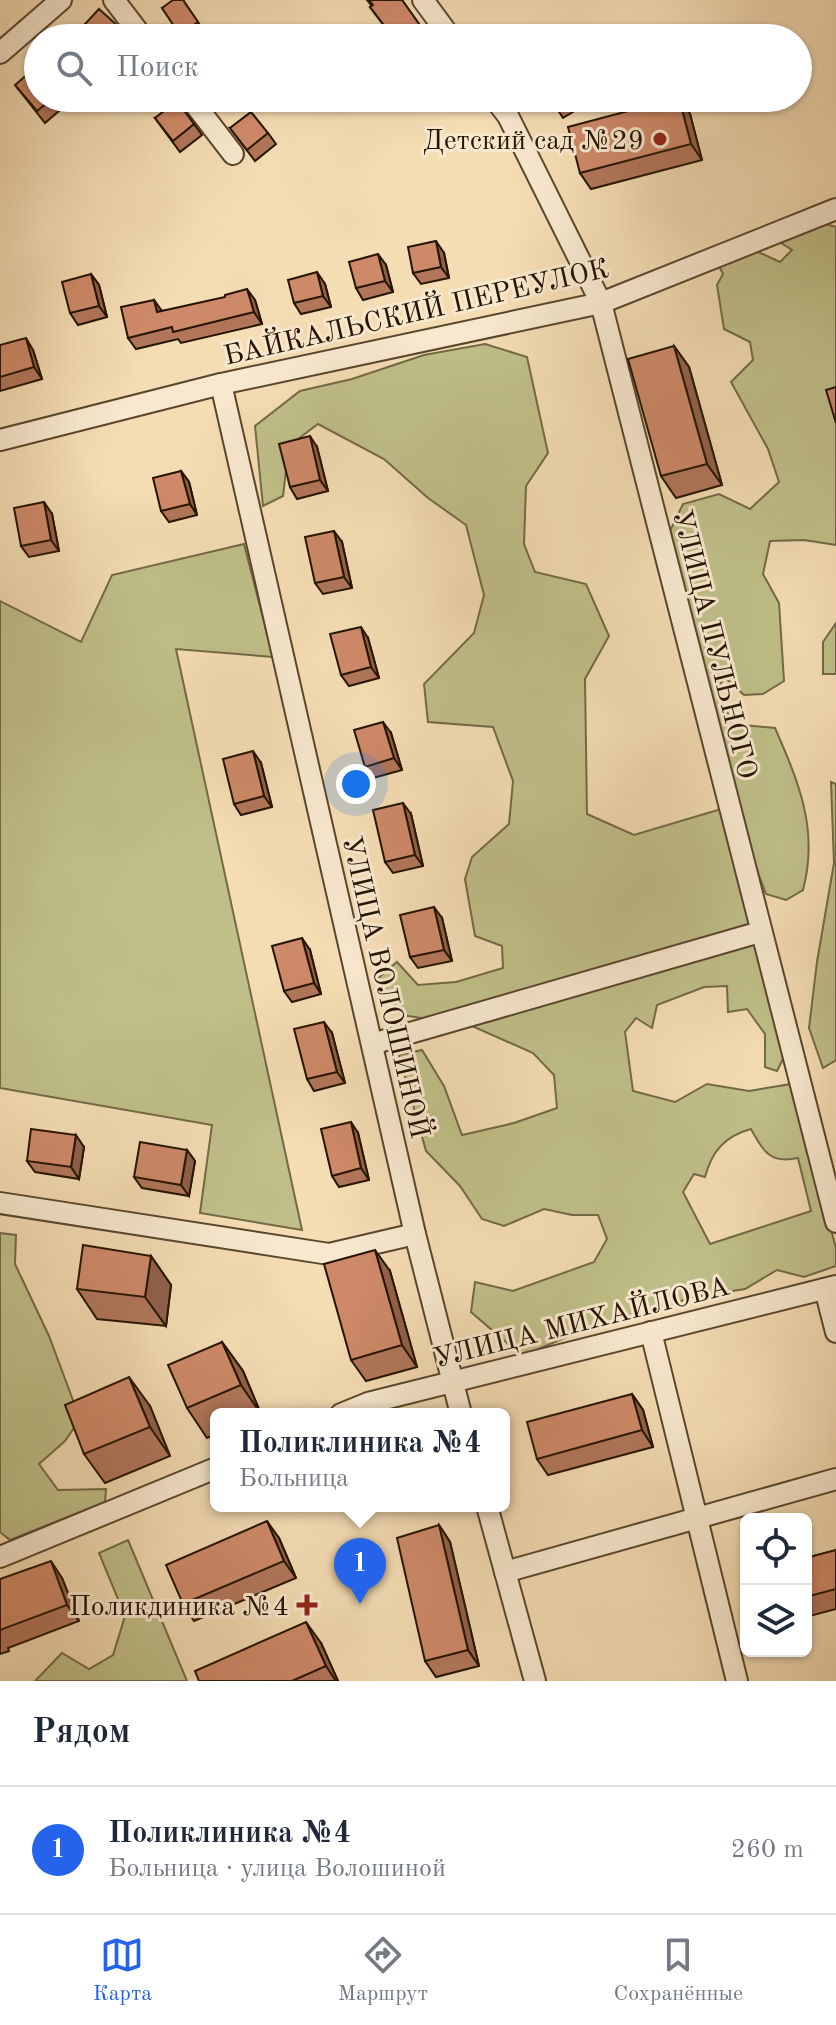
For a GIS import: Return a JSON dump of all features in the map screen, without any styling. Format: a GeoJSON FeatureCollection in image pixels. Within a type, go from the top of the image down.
{"type":"FeatureCollection","features":[{"type":"Feature","properties":{"kind":"street"},"geometry":{"type":"LineString","coordinates":[[33,24],[61,0]]}},
{"type":"Feature","properties":{"kind":"street"},"geometry":{"type":"LineString","coordinates":[[114,0],[132,24]]}},
{"type":"Feature","properties":{"kind":"street"},"geometry":{"type":"LineString","coordinates":[[423,0],[441,24]]}},
{"type":"Feature","properties":{"kind":"street"},"geometry":{"type":"LineString","coordinates":[[0,53],[24,32]]}},
{"type":"Feature","properties":{"kind":"street"},"geometry":{"type":"LineString","coordinates":[[201,112],[233,154]]}},
{"type":"Feature","properties":{"kind":"street","name":"УЛИЦА ПУЛЬНОГО"},"geometry":{"type":"LineString","coordinates":[[505,112],[601,303],[836,1222]]}},
{"type":"Feature","properties":{"kind":"street","name":"БАЙКАЛЬСКИЙ ПЕРЕУЛОК"},"geometry":{"type":"LineString","coordinates":[[0,440],[221,384],[601,303],[836,209]]}},
{"type":"Feature","properties":{"kind":"street","name":"УЛИЦА ВОЛОШИНОЙ"},"geometry":{"type":"LineString","coordinates":[[221,384],[415,1234],[459,1408]]}},
{"type":"Feature","properties":{"kind":"street"},"geometry":{"type":"LineString","coordinates":[[372,1044],[760,932]]}},
{"type":"Feature","properties":{"kind":"street"},"geometry":{"type":"LineString","coordinates":[[0,1203],[329,1254],[415,1234]]}},
{"type":"Feature","properties":{"kind":"street"},"geometry":{"type":"LineString","coordinates":[[831,1287],[836,1332]]}},
{"type":"Feature","properties":{"kind":"street","name":"УЛИЦА МИХАЙЛОВА"},"geometry":{"type":"LineString","coordinates":[[356,1408],[452,1381],[831,1287]]}},
{"type":"Feature","properties":{"kind":"street"},"geometry":{"type":"LineString","coordinates":[[651,1332],[737,1681]]}},
{"type":"Feature","properties":{"kind":"street"},"geometry":{"type":"LineString","coordinates":[[0,1557],[210,1470]]}},
{"type":"Feature","properties":{"kind":"street"},"geometry":{"type":"LineString","coordinates":[[505,1572],[836,1479]]}},
{"type":"Feature","properties":{"kind":"street"},"geometry":{"type":"LineString","coordinates":[[489,1512],[535,1681]]}},
{"type":"Feature","properties":{"kind":"shaded area"},"geometry":{"type":"Polygon","coordinates":[[[812,220],[836,227],[836,545],[804,540],[770,541],[763,574],[779,603],[784,681],[763,694],[744,695],[725,678],[716,689],[733,724],[775,728],[799,788],[808,827],[807,868],[803,890],[786,900],[766,894],[752,857],[666,539],[683,504],[719,494],[750,509],[779,482],[768,449],[731,382],[753,360],[750,342],[724,329],[717,285],[723,274],[714,256],[739,243],[780,262],[792,250],[773,238],[812,220]]]}},
{"type":"Feature","properties":{"kind":"shaded area"},"geometry":{"type":"Polygon","coordinates":[[[485,344],[527,357],[548,453],[526,486],[524,544],[535,572],[586,584],[609,636],[585,679],[587,814],[634,835],[721,809],[785,1055],[777,1071],[765,1067],[765,1034],[747,1009],[728,1012],[727,986],[704,987],[657,1005],[652,1028],[636,1018],[625,1032],[633,1091],[675,1102],[707,1084],[749,1091],[791,1084],[836,1248],[836,1266],[804,1277],[777,1270],[745,1289],[688,1298],[653,1314],[576,1333],[522,1356],[471,1312],[475,1282],[513,1291],[594,1262],[607,1239],[598,1215],[572,1215],[544,1209],[504,1226],[482,1219],[460,1186],[426,1151],[399,1055],[422,1050],[444,1086],[462,1135],[514,1123],[557,1108],[554,1075],[533,1053],[472,1026],[402,1015],[377,979],[397,962],[418,985],[456,982],[503,968],[502,946],[475,936],[465,879],[472,857],[509,824],[513,781],[493,727],[428,722],[424,684],[474,633],[484,595],[466,525],[428,498],[384,459],[318,424],[289,446],[283,496],[263,506],[255,426],[300,391],[352,379],[424,355],[485,344]],[[751,1129],[727,1140],[711,1160],[705,1177],[694,1174],[683,1192],[710,1244],[811,1211],[798,1158],[774,1158],[764,1150],[751,1129]]]}},
{"type":"Feature","properties":{"kind":"shaded area"},"geometry":{"type":"Polygon","coordinates":[[[244,544],[273,657],[176,649],[302,1230],[200,1213],[212,1125],[0,1088],[0,601],[81,642],[112,575],[244,544]]]}},
{"type":"Feature","properties":{"kind":"shaded area"},"geometry":{"type":"Polygon","coordinates":[[[836,623],[836,674],[823,674],[823,642],[836,623]]]}},
{"type":"Feature","properties":{"kind":"shaded area"},"geometry":{"type":"Polygon","coordinates":[[[831,782],[836,784],[836,1060],[823,1068],[809,1028],[834,863],[831,782]]]}},
{"type":"Feature","properties":{"kind":"shaded area"},"geometry":{"type":"Polygon","coordinates":[[[0,1233],[16,1235],[15,1264],[49,1336],[80,1419],[65,1441],[39,1464],[58,1490],[106,1489],[105,1502],[10,1540],[0,1532],[0,1233]]]}},
{"type":"Feature","properties":{"kind":"shaded area"},"geometry":{"type":"Polygon","coordinates":[[[128,1540],[187,1681],[35,1681],[62,1653],[89,1669],[113,1655],[125,1616],[99,1553],[128,1540]]]}},
{"type":"Feature","properties":{"kind":"building"},"geometry":{"type":"Polygon","coordinates":[[[173,0],[183,0],[198,22],[173,24],[162,8],[173,0]]]}},
{"type":"Feature","properties":{"kind":"building"},"geometry":{"type":"Polygon","coordinates":[[[369,0],[402,0],[419,24],[383,24],[370,7],[373,5],[369,0]]]}},
{"type":"Feature","properties":{"kind":"building"},"geometry":{"type":"Polygon","coordinates":[[[99,9],[116,24],[85,24],[99,9]]]}},
{"type":"Feature","properties":{"kind":"building"},"geometry":{"type":"Polygon","coordinates":[[[24,77],[24,96],[15,85],[24,77]]]}},
{"type":"Feature","properties":{"kind":"building"},"geometry":{"type":"Polygon","coordinates":[[[163,112],[185,112],[194,124],[173,141],[155,118],[163,112]]]}},
{"type":"Feature","properties":{"kind":"building"},"geometry":{"type":"Polygon","coordinates":[[[251,112],[268,133],[247,150],[230,128],[251,112]]]}},
{"type":"Feature","properties":{"kind":"building"},"geometry":{"type":"Polygon","coordinates":[[[625,112],[683,112],[691,144],[580,173],[568,127],[625,112]]]}},
{"type":"Feature","properties":{"kind":"building"},"geometry":{"type":"Polygon","coordinates":[[[436,241],[441,267],[413,273],[408,247],[436,241]]]}},
{"type":"Feature","properties":{"kind":"building"},"geometry":{"type":"Polygon","coordinates":[[[378,254],[385,281],[356,288],[349,262],[378,254]]]}},
{"type":"Feature","properties":{"kind":"building"},"geometry":{"type":"Polygon","coordinates":[[[317,272],[323,296],[294,303],[288,280],[317,272]]]}},
{"type":"Feature","properties":{"kind":"building"},"geometry":{"type":"Polygon","coordinates":[[[91,274],[99,306],[70,313],[62,282],[91,274]]]}},
{"type":"Feature","properties":{"kind":"building"},"geometry":{"type":"Polygon","coordinates":[[[247,289],[254,312],[173,332],[172,327],[128,338],[121,307],[154,300],[157,312],[247,289]]]}},
{"type":"Feature","properties":{"kind":"building"},"geometry":{"type":"Polygon","coordinates":[[[26,338],[34,367],[0,377],[0,345],[26,338]]]}},
{"type":"Feature","properties":{"kind":"building"},"geometry":{"type":"Polygon","coordinates":[[[674,346],[707,464],[661,476],[628,359],[674,346]]]}},
{"type":"Feature","properties":{"kind":"building"},"geometry":{"type":"Polygon","coordinates":[[[836,387],[836,423],[826,390],[836,387]]]}},
{"type":"Feature","properties":{"kind":"building"},"geometry":{"type":"Polygon","coordinates":[[[310,436],[320,480],[290,487],[279,444],[310,436]]]}},
{"type":"Feature","properties":{"kind":"building"},"geometry":{"type":"Polygon","coordinates":[[[181,471],[190,504],[161,511],[153,478],[181,471]]]}},
{"type":"Feature","properties":{"kind":"building"},"geometry":{"type":"Polygon","coordinates":[[[44,502],[51,540],[21,546],[14,508],[44,502]]]}},
{"type":"Feature","properties":{"kind":"building"},"geometry":{"type":"Polygon","coordinates":[[[334,531],[344,577],[315,583],[305,537],[334,531]]]}},
{"type":"Feature","properties":{"kind":"building"},"geometry":{"type":"Polygon","coordinates":[[[361,627],[371,667],[341,675],[330,634],[361,627]]]}},
{"type":"Feature","properties":{"kind":"building"},"geometry":{"type":"Polygon","coordinates":[[[383,722],[394,758],[365,767],[354,730],[383,722]]]}},
{"type":"Feature","properties":{"kind":"building"},"geometry":{"type":"Polygon","coordinates":[[[253,751],[264,796],[234,804],[223,759],[253,751]]]}},
{"type":"Feature","properties":{"kind":"building"},"geometry":{"type":"Polygon","coordinates":[[[403,803],[415,855],[385,862],[373,810],[403,803]]]}},
{"type":"Feature","properties":{"kind":"building"},"geometry":{"type":"Polygon","coordinates":[[[434,907],[444,950],[410,957],[400,915],[434,907]]]}},
{"type":"Feature","properties":{"kind":"building"},"geometry":{"type":"Polygon","coordinates":[[[302,938],[314,983],[284,991],[272,946],[302,938]]]}},
{"type":"Feature","properties":{"kind":"building"},"geometry":{"type":"Polygon","coordinates":[[[324,1022],[337,1072],[307,1079],[294,1029],[324,1022]]]}},
{"type":"Feature","properties":{"kind":"building"},"geometry":{"type":"Polygon","coordinates":[[[351,1122],[361,1168],[332,1176],[321,1129],[351,1122]]]}},
{"type":"Feature","properties":{"kind":"building"},"geometry":{"type":"Polygon","coordinates":[[[31,1129],[76,1135],[71,1167],[27,1161],[31,1129]]]}},
{"type":"Feature","properties":{"kind":"building"},"geometry":{"type":"Polygon","coordinates":[[[140,1142],[187,1150],[181,1185],[134,1177],[140,1142]]]}},
{"type":"Feature","properties":{"kind":"building"},"geometry":{"type":"Polygon","coordinates":[[[83,1245],[151,1256],[145,1297],[77,1289],[83,1245]]]}},
{"type":"Feature","properties":{"kind":"building"},"geometry":{"type":"Polygon","coordinates":[[[375,1250],[402,1345],[351,1360],[324,1264],[375,1250]]]}},
{"type":"Feature","properties":{"kind":"building"},"geometry":{"type":"Polygon","coordinates":[[[222,1342],[241,1385],[187,1408],[168,1365],[222,1342]]]}},
{"type":"Feature","properties":{"kind":"building"},"geometry":{"type":"Polygon","coordinates":[[[129,1377],[150,1427],[84,1454],[65,1405],[129,1377]]]}},
{"type":"Feature","properties":{"kind":"building"},"geometry":{"type":"Polygon","coordinates":[[[632,1394],[642,1430],[537,1459],[527,1422],[632,1394]]]}},
{"type":"Feature","properties":{"kind":"building"},"geometry":{"type":"Polygon","coordinates":[[[267,1521],[284,1561],[183,1604],[166,1565],[267,1521]]]}},
{"type":"Feature","properties":{"kind":"building"},"geometry":{"type":"Polygon","coordinates":[[[439,1525],[468,1650],[425,1661],[397,1538],[439,1525]]]}},
{"type":"Feature","properties":{"kind":"building"},"geometry":{"type":"Polygon","coordinates":[[[836,1550],[836,1589],[812,1595],[812,1556],[836,1550]]]}},
{"type":"Feature","properties":{"kind":"building"},"geometry":{"type":"Polygon","coordinates":[[[51,1561],[67,1605],[0,1630],[0,1579],[51,1561]]]}},
{"type":"Feature","properties":{"kind":"building"},"geometry":{"type":"Polygon","coordinates":[[[306,1622],[326,1666],[292,1681],[199,1681],[195,1671],[306,1622]]]}},
{"type":"Feature","properties":{"kind":"place","name":"Детский сад №29"},"geometry":{"type":"Point","coordinates":[660,139]}},
{"type":"Feature","properties":{"kind":"place","name":"Поликлиника №4"},"geometry":{"type":"Point","coordinates":[360,1604]}},
{"type":"Feature","properties":{"kind":"place","name":"Поликдиника №4"},"geometry":{"type":"Point","coordinates":[307,1605]}}]}
